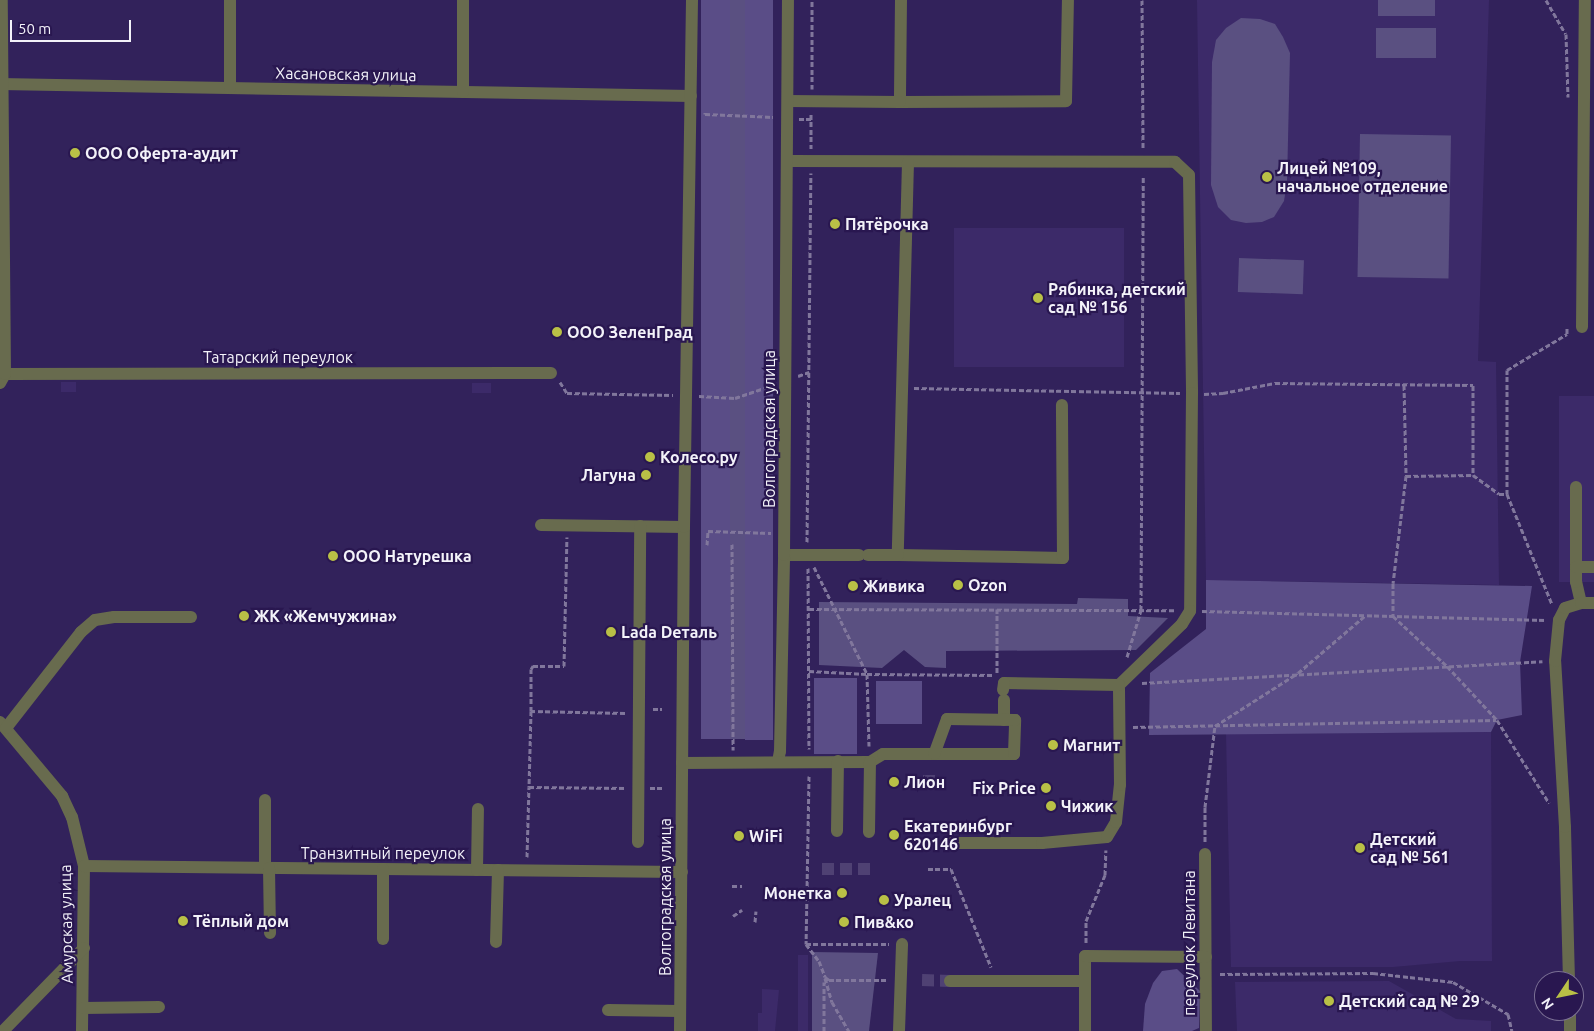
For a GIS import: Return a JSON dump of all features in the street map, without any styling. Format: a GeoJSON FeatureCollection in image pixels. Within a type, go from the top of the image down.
{"type":"FeatureCollection","features":[{"type":"Feature","properties":{"kind":"street"},"geometry":{"type":"LineString","coordinates":[[2,0],[3,379]]}},
{"type":"Feature","properties":{"kind":"street"},"geometry":{"type":"LineString","coordinates":[[230,0],[230,88]]}},
{"type":"Feature","properties":{"kind":"street"},"geometry":{"type":"LineString","coordinates":[[463,0],[463,92]]}},
{"type":"Feature","properties":{"kind":"street","name":"Волгоградская улица"},"geometry":{"type":"LineString","coordinates":[[680,1031],[684,526],[692,0]]}},
{"type":"Feature","properties":{"kind":"street","name":"Волгоградская улица"},"geometry":{"type":"LineString","coordinates":[[778,762],[780,751],[784,555],[788,0]]}},
{"type":"Feature","properties":{"kind":"street"},"geometry":{"type":"LineString","coordinates":[[900,102],[901,0]]}},
{"type":"Feature","properties":{"kind":"street"},"geometry":{"type":"LineString","coordinates":[[788,101],[1066,101],[1068,0]]}},
{"type":"Feature","properties":{"kind":"street"},"geometry":{"type":"LineString","coordinates":[[1582,327],[1585,0]]}},
{"type":"Feature","properties":{"kind":"street","name":"Хасановская улица"},"geometry":{"type":"LineString","coordinates":[[1,84],[691,96]]}},
{"type":"Feature","properties":{"kind":"street"},"geometry":{"type":"LineString","coordinates":[[787,162],[1175,162],[1189,174],[1192,393],[1190,611],[1182,624],[1119,684],[1004,683],[1004,720]]}},
{"type":"Feature","properties":{"kind":"street"},"geometry":{"type":"LineString","coordinates":[[898,555],[908,162]]}},
{"type":"Feature","properties":{"kind":"street","name":"Татарский переулок"},"geometry":{"type":"LineString","coordinates":[[3,379],[552,373]]}},
{"type":"Feature","properties":{"kind":"street"},"geometry":{"type":"LineString","coordinates":[[784,555],[1063,558],[1062,405]]}},
{"type":"Feature","properties":{"kind":"street"},"geometry":{"type":"LineString","coordinates":[[1569,971],[1564,827],[1555,660],[1559,620],[1565,608],[1588,603],[1576,582],[1576,487]]}},
{"type":"Feature","properties":{"kind":"street"},"geometry":{"type":"LineString","coordinates":[[541,525],[684,526]]}},
{"type":"Feature","properties":{"kind":"street"},"geometry":{"type":"LineString","coordinates":[[638,842],[640,526]]}},
{"type":"Feature","properties":{"kind":"street"},"geometry":{"type":"LineString","coordinates":[[1576,567],[1594,567]]}},
{"type":"Feature","properties":{"kind":"street"},"geometry":{"type":"LineString","coordinates":[[3,725],[81,632],[95,620],[114,617],[191,617]]}},
{"type":"Feature","properties":{"kind":"street"},"geometry":{"type":"LineString","coordinates":[[951,843],[1042,843],[1107,837],[1116,822],[1120,785],[1119,684]]}},
{"type":"Feature","properties":{"kind":"street"},"geometry":{"type":"LineString","coordinates":[[682,763],[870,762],[883,754],[934,754],[1014,754],[1015,720],[947,719],[934,754]]}},
{"type":"Feature","properties":{"kind":"street","name":"Амурская улица"},"geometry":{"type":"LineString","coordinates":[[3,725],[68,806],[84,866],[82,1031]]}},
{"type":"Feature","properties":{"kind":"street"},"geometry":{"type":"LineString","coordinates":[[837,831],[838,761]]}},
{"type":"Feature","properties":{"kind":"street"},"geometry":{"type":"LineString","coordinates":[[869,832],[870,762]]}},
{"type":"Feature","properties":{"kind":"street"},"geometry":{"type":"LineString","coordinates":[[265,800],[270,934]]}},
{"type":"Feature","properties":{"kind":"street"},"geometry":{"type":"LineString","coordinates":[[477,870],[478,809]]}},
{"type":"Feature","properties":{"kind":"street","name":"переулок Левитана"},"geometry":{"type":"LineString","coordinates":[[1205,854],[1206,1031]]}},
{"type":"Feature","properties":{"kind":"street","name":"Транзитный переулок"},"geometry":{"type":"LineString","coordinates":[[84,866],[682,872]]}},
{"type":"Feature","properties":{"kind":"street"},"geometry":{"type":"LineString","coordinates":[[382,939],[383,869]]}},
{"type":"Feature","properties":{"kind":"street"},"geometry":{"type":"LineString","coordinates":[[496,942],[498,870]]}},
{"type":"Feature","properties":{"kind":"street"},"geometry":{"type":"LineString","coordinates":[[899,1031],[902,944]]}},
{"type":"Feature","properties":{"kind":"street"},"geometry":{"type":"LineString","coordinates":[[3,1031],[84,948]]}},
{"type":"Feature","properties":{"kind":"street"},"geometry":{"type":"LineString","coordinates":[[1085,1031],[1085,956],[1206,957]]}},
{"type":"Feature","properties":{"kind":"street"},"geometry":{"type":"LineString","coordinates":[[950,980],[1085,981]]}},
{"type":"Feature","properties":{"kind":"street"},"geometry":{"type":"LineString","coordinates":[[83,1008],[159,1007]]}},
{"type":"Feature","properties":{"kind":"street"},"geometry":{"type":"LineString","coordinates":[[608,1010],[680,1011]]}},
{"type":"Feature","properties":{"kind":"path"},"geometry":{"type":"LineString","coordinates":[[812,0],[807,555],[809,761],[806,944],[819,962],[832,1002],[849,1031]]}},
{"type":"Feature","properties":{"kind":"path"},"geometry":{"type":"LineString","coordinates":[[1142,0],[1141,610],[1119,684],[1555,660]]}},
{"type":"Feature","properties":{"kind":"path"},"geometry":{"type":"LineString","coordinates":[[1546,0],[1566,34],[1568,100]]}},
{"type":"Feature","properties":{"kind":"path"},"geometry":{"type":"LineString","coordinates":[[705,106],[705,114],[811,119]]}},
{"type":"Feature","properties":{"kind":"path"},"geometry":{"type":"LineString","coordinates":[[1559,620],[1507,494],[1507,370],[1567,334],[1567,324]]}},
{"type":"Feature","properties":{"kind":"path"},"geometry":{"type":"LineString","coordinates":[[552,373],[560,381],[567,394],[735,398]]}},
{"type":"Feature","properties":{"kind":"path"},"geometry":{"type":"LineString","coordinates":[[903,388],[1142,390],[1223,393],[1275,382],[1473,385],[1473,475]]}},
{"type":"Feature","properties":{"kind":"path"},"geometry":{"type":"LineString","coordinates":[[1404,385],[1406,476],[1393,583],[1393,616],[1446,666],[1497,720],[1564,827]]}},
{"type":"Feature","properties":{"kind":"path"},"geometry":{"type":"LineString","coordinates":[[1406,476],[1473,475],[1499,494],[1507,494]]}},
{"type":"Feature","properties":{"kind":"path"},"geometry":{"type":"LineString","coordinates":[[707,545],[708,531],[773,533]]}},
{"type":"Feature","properties":{"kind":"path"},"geometry":{"type":"LineString","coordinates":[[527,850],[531,669],[533,666],[564,666],[567,537]]}},
{"type":"Feature","properties":{"kind":"path"},"geometry":{"type":"LineString","coordinates":[[732,544],[733,750],[742,750]]}},
{"type":"Feature","properties":{"kind":"path"},"geometry":{"type":"LineString","coordinates":[[807,555],[867,674],[870,762]]}},
{"type":"Feature","properties":{"kind":"path"},"geometry":{"type":"LineString","coordinates":[[809,671],[867,674],[997,675],[997,609]]}},
{"type":"Feature","properties":{"kind":"path"},"geometry":{"type":"LineString","coordinates":[[1215,726],[1298,673],[1366,615]]}},
{"type":"Feature","properties":{"kind":"path"},"geometry":{"type":"LineString","coordinates":[[530,711],[625,713]]}},
{"type":"Feature","properties":{"kind":"path"},"geometry":{"type":"LineString","coordinates":[[1120,727],[1497,720]]}},
{"type":"Feature","properties":{"kind":"path"},"geometry":{"type":"LineString","coordinates":[[1205,854],[1205,806],[1215,726]]}},
{"type":"Feature","properties":{"kind":"path"},"geometry":{"type":"LineString","coordinates":[[529,787],[662,788]]}},
{"type":"Feature","properties":{"kind":"path"},"geometry":{"type":"LineString","coordinates":[[1085,956],[1086,921],[1105,875],[1107,837]]}},
{"type":"Feature","properties":{"kind":"path"},"geometry":{"type":"LineString","coordinates":[[928,869],[952,869],[996,981]]}},
{"type":"Feature","properties":{"kind":"path"},"geometry":{"type":"LineString","coordinates":[[732,886],[742,886]]}},
{"type":"Feature","properties":{"kind":"path"},"geometry":{"type":"LineString","coordinates":[[733,916],[742,910]]}},
{"type":"Feature","properties":{"kind":"path"},"geometry":{"type":"LineString","coordinates":[[756,911],[756,922]]}},
{"type":"Feature","properties":{"kind":"path"},"geometry":{"type":"LineString","coordinates":[[806,944],[902,944]]}},
{"type":"Feature","properties":{"kind":"path"},"geometry":{"type":"LineString","coordinates":[[1206,974],[1373,974],[1453,982],[1508,1014],[1512,1031]]}},
{"type":"Feature","properties":{"kind":"path"},"geometry":{"type":"LineString","coordinates":[[825,977],[829,980],[902,980]]}},
{"type":"Feature","properties":{"kind":"path"},"geometry":{"type":"LineString","coordinates":[[824,1031],[825,977]]}},
{"type":"Feature","properties":{"kind":"shaded area"},"geometry":{"type":"Polygon","coordinates":[[[701,0],[773,0],[773,739],[701,739],[701,0]]]}},
{"type":"Feature","properties":{"kind":"shaded area"},"geometry":{"type":"Polygon","coordinates":[[[701,0],[730,0],[730,739],[701,739],[701,0]]]}},
{"type":"Feature","properties":{"kind":"shaded area"},"geometry":{"type":"Polygon","coordinates":[[[745,0],[773,0],[773,740],[745,740],[745,0]]]}},
{"type":"Feature","properties":{"kind":"shaded area","name":"Лицей №109, начальное отделение"},"geometry":{"type":"Polygon","coordinates":[[[1197,0],[1489,0],[1478,361],[1496,362],[1499,585],[1206,580],[1197,0]]]}},
{"type":"Feature","properties":{"kind":"shaded area"},"geometry":{"type":"Polygon","coordinates":[[[1378,0],[1435,0],[1435,16],[1378,16],[1378,0]]]}},
{"type":"Feature","properties":{"kind":"shaded area"},"geometry":{"type":"Polygon","coordinates":[[[1241,18],[1260,19],[1275,24],[1290,53],[1287,183],[1284,201],[1274,217],[1262,222],[1246,223],[1231,220],[1218,207],[1211,185],[1212,62],[1216,40],[1226,28],[1241,18]]]}},
{"type":"Feature","properties":{"kind":"shaded area"},"geometry":{"type":"Polygon","coordinates":[[[1376,28],[1436,28],[1436,58],[1376,58],[1376,28]]]}},
{"type":"Feature","properties":{"kind":"shaded area"},"geometry":{"type":"Polygon","coordinates":[[[1360,134],[1451,136],[1448,279],[1358,277],[1360,134]]]}},
{"type":"Feature","properties":{"kind":"shaded area","name":"Рябинка, детский сад № 156"},"geometry":{"type":"Polygon","coordinates":[[[954,228],[1124,228],[1124,367],[954,367],[954,228]]]}},
{"type":"Feature","properties":{"kind":"shaded area"},"geometry":{"type":"Polygon","coordinates":[[[1239,258],[1304,260],[1303,294],[1238,292],[1239,258]]]}},
{"type":"Feature","properties":{"kind":"shaded area"},"geometry":{"type":"Polygon","coordinates":[[[61,382],[76,382],[76,392],[61,392],[61,382]]]}},
{"type":"Feature","properties":{"kind":"shaded area"},"geometry":{"type":"Polygon","coordinates":[[[472,383],[491,383],[491,393],[472,393],[472,383]]]}},
{"type":"Feature","properties":{"kind":"shaded area"},"geometry":{"type":"Polygon","coordinates":[[[1559,396],[1594,396],[1594,582],[1559,582],[1559,396]]]}},
{"type":"Feature","properties":{"kind":"shaded area"},"geometry":{"type":"Polygon","coordinates":[[[1206,580],[1532,586],[1520,662],[1522,715],[1497,720],[1491,732],[1149,735],[1150,673],[1206,629],[1206,580]]]}},
{"type":"Feature","properties":{"kind":"shaded area"},"geometry":{"type":"Polygon","coordinates":[[[1078,598],[1128,599],[1128,616],[1168,618],[1136,650],[946,651],[946,668],[925,667],[904,650],[882,668],[819,665],[819,602],[1077,604],[1078,598]]]}},
{"type":"Feature","properties":{"kind":"shaded area"},"geometry":{"type":"Polygon","coordinates":[[[814,678],[857,678],[857,754],[814,754],[814,678]]]}},
{"type":"Feature","properties":{"kind":"shaded area"},"geometry":{"type":"Polygon","coordinates":[[[876,681],[922,681],[922,724],[876,724],[876,681]]]}},
{"type":"Feature","properties":{"kind":"shaded area","name":"Детский сад № 561"},"geometry":{"type":"Polygon","coordinates":[[[1491,732],[1492,961],[1460,961],[1393,967],[1231,967],[1226,734],[1491,732]]]}},
{"type":"Feature","properties":{"kind":"shaded area"},"geometry":{"type":"Polygon","coordinates":[[[812,952],[878,953],[869,1031],[812,1031],[812,952]]]}},
{"type":"Feature","properties":{"kind":"shaded area"},"geometry":{"type":"Polygon","coordinates":[[[798,955],[808,955],[808,1031],[798,1031],[798,955]]]}},
{"type":"Feature","properties":{"kind":"shaded area"},"geometry":{"type":"Polygon","coordinates":[[[1177,969],[1200,991],[1199,1028],[1192,1031],[1143,1031],[1145,1004],[1153,983],[1162,971],[1177,969]]]}},
{"type":"Feature","properties":{"kind":"shaded area","name":"Детский сад № 29"},"geometry":{"type":"Polygon","coordinates":[[[1389,981],[1456,1019],[1491,1021],[1491,1031],[1237,1031],[1235,982],[1389,981]]]}},
{"type":"Feature","properties":{"kind":"shaded area"},"geometry":{"type":"Polygon","coordinates":[[[762,989],[779,990],[775,1031],[758,1031],[758,1013],[762,1013],[762,989]]]}},
{"type":"Feature","properties":{"kind":"tunnel"},"geometry":{"type":"LineString","coordinates":[[929,775],[929,791]]}},
{"type":"Feature","properties":{"kind":"tunnel"},"geometry":{"type":"LineString","coordinates":[[822,869],[874,869]]}},
{"type":"Feature","properties":{"kind":"tunnel"},"geometry":{"type":"LineString","coordinates":[[922,980],[950,981]]}},
{"type":"Feature","properties":{"kind":"place","name":"ООО Оферта-аудит"},"geometry":{"type":"Point","coordinates":[75,153]}},
{"type":"Feature","properties":{"kind":"place","name":"Лицей №109, начальное отделение"},"geometry":{"type":"Point","coordinates":[1267,177]}},
{"type":"Feature","properties":{"kind":"place","name":"Пятёрочка"},"geometry":{"type":"Point","coordinates":[835,224]}},
{"type":"Feature","properties":{"kind":"place","name":"Рябинка, детский сад № 156"},"geometry":{"type":"Point","coordinates":[1038,298]}},
{"type":"Feature","properties":{"kind":"place","name":"ООО ЗеленГрад"},"geometry":{"type":"Point","coordinates":[557,332]}},
{"type":"Feature","properties":{"kind":"place","name":"Колесо.ру"},"geometry":{"type":"Point","coordinates":[650,457]}},
{"type":"Feature","properties":{"kind":"place","name":"Лагуна"},"geometry":{"type":"Point","coordinates":[646,475]}},
{"type":"Feature","properties":{"kind":"place","name":"ООО Натурешка"},"geometry":{"type":"Point","coordinates":[333,556]}},
{"type":"Feature","properties":{"kind":"place","name":"Ozon"},"geometry":{"type":"Point","coordinates":[958,585]}},
{"type":"Feature","properties":{"kind":"place","name":"Живика"},"geometry":{"type":"Point","coordinates":[853,586]}},
{"type":"Feature","properties":{"kind":"place","name":"ЖК «Жемчужина»"},"geometry":{"type":"Point","coordinates":[244,616]}},
{"type":"Feature","properties":{"kind":"place","name":"Lada Dеталь"},"geometry":{"type":"Point","coordinates":[611,632]}},
{"type":"Feature","properties":{"kind":"place","name":"Магнит"},"geometry":{"type":"Point","coordinates":[1053,745]}},
{"type":"Feature","properties":{"kind":"place","name":"Лион"},"geometry":{"type":"Point","coordinates":[894,782]}},
{"type":"Feature","properties":{"kind":"place","name":"Fix Price"},"geometry":{"type":"Point","coordinates":[1046,788]}},
{"type":"Feature","properties":{"kind":"place","name":"Чижик"},"geometry":{"type":"Point","coordinates":[1051,806]}},
{"type":"Feature","properties":{"kind":"place","name":"Екатеринбург 620146"},"geometry":{"type":"Point","coordinates":[894,835]}},
{"type":"Feature","properties":{"kind":"place","name":"WiFi"},"geometry":{"type":"Point","coordinates":[739,836]}},
{"type":"Feature","properties":{"kind":"place","name":"Детский сад № 561"},"geometry":{"type":"Point","coordinates":[1360,848]}},
{"type":"Feature","properties":{"kind":"place","name":"Монетка"},"geometry":{"type":"Point","coordinates":[842,893]}},
{"type":"Feature","properties":{"kind":"place","name":"Уралец"},"geometry":{"type":"Point","coordinates":[884,900]}},
{"type":"Feature","properties":{"kind":"place","name":"Тёплый дом"},"geometry":{"type":"Point","coordinates":[183,921]}},
{"type":"Feature","properties":{"kind":"place","name":"Пив&ко"},"geometry":{"type":"Point","coordinates":[844,922]}},
{"type":"Feature","properties":{"kind":"place","name":"Детский сад № 29"},"geometry":{"type":"Point","coordinates":[1329,1001]}}]}
